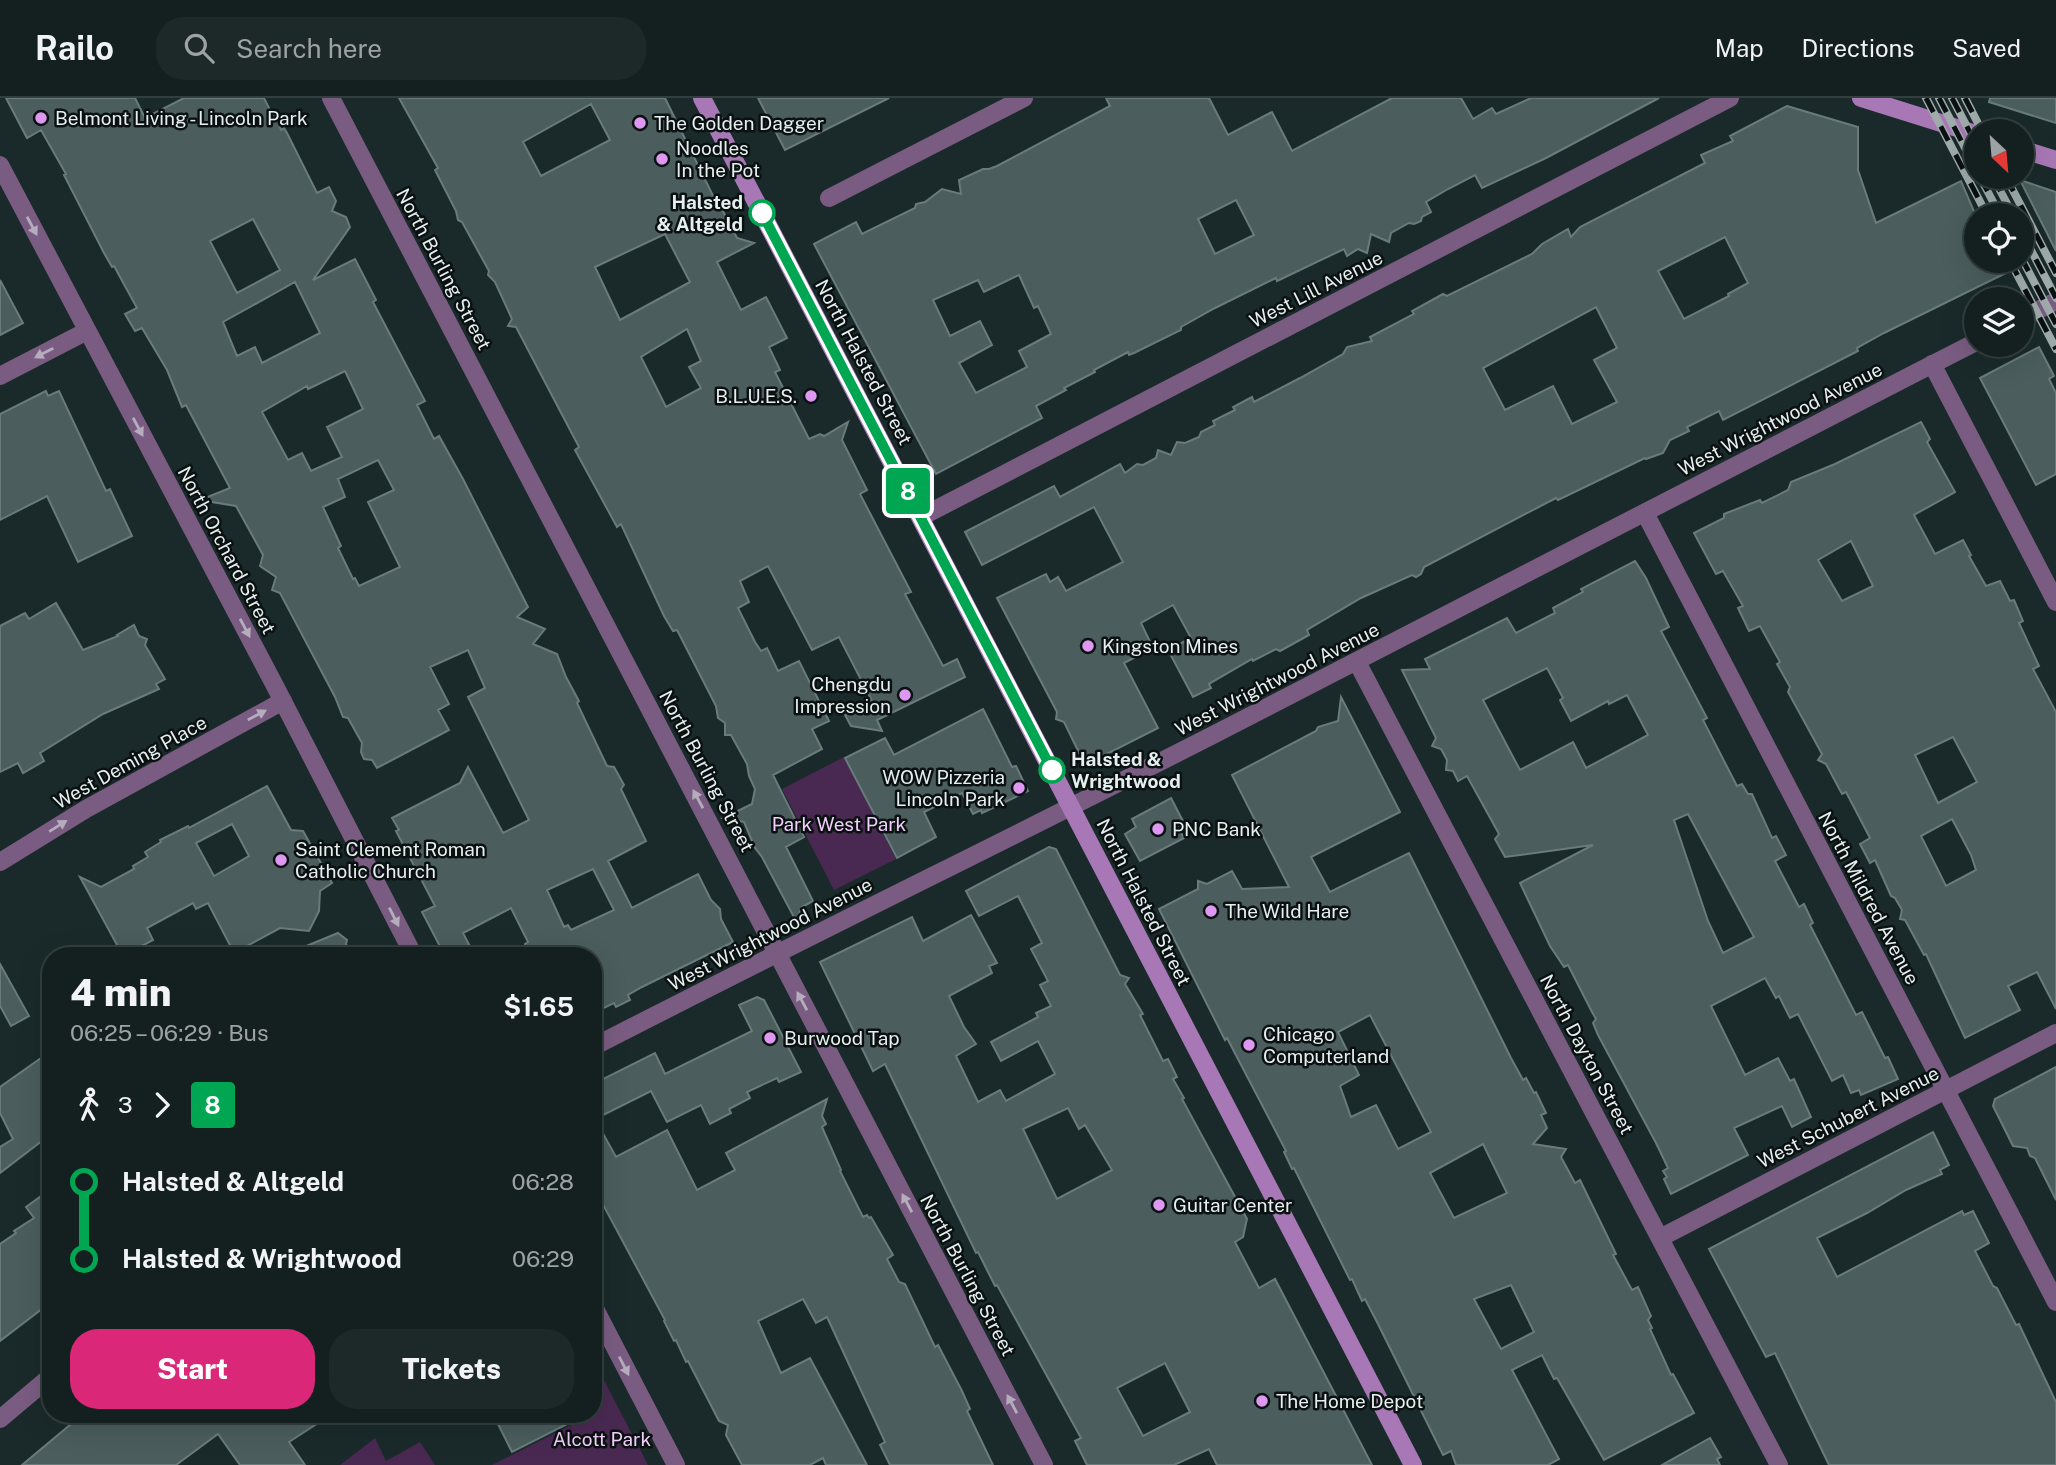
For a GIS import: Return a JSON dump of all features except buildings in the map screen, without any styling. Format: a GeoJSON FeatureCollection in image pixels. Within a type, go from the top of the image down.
{"type":"FeatureCollection","features":[{"type":"Feature","properties":{"kind":"main road","name":"North Halsted Street"},"geometry":{"type":"LineString","coordinates":[[702,98],[1413,1465]]}},
{"type":"Feature","properties":{"kind":"main road"},"geometry":{"type":"LineString","coordinates":[[1861,98],[1964,130]]}},
{"type":"Feature","properties":{"kind":"main road"},"geometry":{"type":"LineString","coordinates":[[2034,153],[2056,160]]}},
{"type":"Feature","properties":{"kind":"street","name":"North Burling Street"},"geometry":{"type":"LineString","coordinates":[[331,98],[1044,1465]]}},
{"type":"Feature","properties":{"kind":"street"},"geometry":{"type":"LineString","coordinates":[[829,198],[1024,98]]}},
{"type":"Feature","properties":{"kind":"street","name":"West Lill Avenue"},"geometry":{"type":"LineString","coordinates":[[921,517],[1730,98]]}},
{"type":"Feature","properties":{"kind":"street","name":"North Orchard Street"},"geometry":{"type":"LineString","coordinates":[[0,165],[283,701],[409,947]]}},
{"type":"Feature","properties":{"kind":"street"},"geometry":{"type":"LineString","coordinates":[[2034,312],[2056,301]]}},
{"type":"Feature","properties":{"kind":"street"},"geometry":{"type":"LineString","coordinates":[[0,376],[87,331]]}},
{"type":"Feature","properties":{"kind":"street","name":"West Wrightwood Avenue"},"geometry":{"type":"LineString","coordinates":[[602,1042],[1357,662],[1964,348]]}},
{"type":"Feature","properties":{"kind":"street"},"geometry":{"type":"LineString","coordinates":[[1932,364],[2056,602]]}},
{"type":"Feature","properties":{"kind":"street","name":"North Mildred Avenue"},"geometry":{"type":"LineString","coordinates":[[1645,513],[2056,1302]]}},
{"type":"Feature","properties":{"kind":"street","name":"North Dayton Street"},"geometry":{"type":"LineString","coordinates":[[1357,662],[1779,1465]]}},
{"type":"Feature","properties":{"kind":"street","name":"West Deming Place"},"geometry":{"type":"LineString","coordinates":[[0,862],[86,809],[283,701]]}},
{"type":"Feature","properties":{"kind":"street","name":"West Schubert Avenue"},"geometry":{"type":"LineString","coordinates":[[1660,1238],[2056,1033]]}},
{"type":"Feature","properties":{"kind":"street"},"geometry":{"type":"LineString","coordinates":[[602,1322],[676,1465]]}},
{"type":"Feature","properties":{"kind":"street"},"geometry":{"type":"LineString","coordinates":[[0,1419],[42,1384]]}},
{"type":"Feature","properties":{"kind":"green space","name":"Park West Park"},"geometry":{"type":"Polygon","coordinates":[[[844,757],[896,859],[834,890],[782,789],[844,757]]]}},
{"type":"Feature","properties":{"kind":"green space","name":"Alcott Park"},"geometry":{"type":"Polygon","coordinates":[[[602,1376],[648,1465],[492,1465],[575,1423],[602,1423],[602,1376]]]}},
{"type":"Feature","properties":{"kind":"green space"},"geometry":{"type":"Polygon","coordinates":[[[375,1438],[386,1461],[420,1442],[435,1465],[340,1465],[375,1438]]]}},
{"type":"Feature","properties":{"kind":"railway"},"geometry":{"type":"LineString","coordinates":[[1926,98],[1981,203]]}},
{"type":"Feature","properties":{"kind":"railway"},"geometry":{"type":"LineString","coordinates":[[1939,98],[1964,146]]}},
{"type":"Feature","properties":{"kind":"railway"},"geometry":{"type":"LineString","coordinates":[[1952,98],[1964,121]]}},
{"type":"Feature","properties":{"kind":"railway"},"geometry":{"type":"LineString","coordinates":[[1965,98],[1976,119]]}},
{"type":"Feature","properties":{"kind":"railway"},"geometry":{"type":"LineString","coordinates":[[1986,189],[1994,203]]}},
{"type":"Feature","properties":{"kind":"railway"},"geometry":{"type":"LineString","coordinates":[[1999,189],[2007,203]]}},
{"type":"Feature","properties":{"kind":"railway"},"geometry":{"type":"LineString","coordinates":[[2012,189],[2056,273]]}},
{"type":"Feature","properties":{"kind":"railway"},"geometry":{"type":"LineString","coordinates":[[2034,256],[2056,298]]}},
{"type":"Feature","properties":{"kind":"railway"},"geometry":{"type":"LineString","coordinates":[[2016,273],[2056,349]]}},
{"type":"Feature","properties":{"kind":"railway"},"geometry":{"type":"LineString","coordinates":[[2029,273],[2056,324]]}},
{"type":"Feature","properties":{"kind":"bus line","name":"8"},"geometry":{"type":"LineString","coordinates":[[762,213],[1052,770]]}},
{"type":"Feature","properties":{"kind":"place","name":"Belmont Living - Lincoln Park"},"geometry":{"type":"Point","coordinates":[41,118]}},
{"type":"Feature","properties":{"kind":"place","name":"The Golden Dagger"},"geometry":{"type":"Point","coordinates":[640,123]}},
{"type":"Feature","properties":{"kind":"place","name":"Noodles In the Pot"},"geometry":{"type":"Point","coordinates":[662,159]}},
{"type":"Feature","properties":{"kind":"place","name":"Halsted & Altgeld"},"geometry":{"type":"Point","coordinates":[762,213]}},
{"type":"Feature","properties":{"kind":"place","name":"B.L.U.E.S."},"geometry":{"type":"Point","coordinates":[811,396]}},
{"type":"Feature","properties":{"kind":"place","name":"Kingston Mines"},"geometry":{"type":"Point","coordinates":[1088,646]}},
{"type":"Feature","properties":{"kind":"place","name":"Chengdu Impression"},"geometry":{"type":"Point","coordinates":[905,695]}},
{"type":"Feature","properties":{"kind":"place","name":"Halsted & Wrightwood"},"geometry":{"type":"Point","coordinates":[1052,770]}},
{"type":"Feature","properties":{"kind":"place","name":"WOW Pizzeria Lincoln Park"},"geometry":{"type":"Point","coordinates":[1019,788]}},
{"type":"Feature","properties":{"kind":"place","name":"PNC Bank"},"geometry":{"type":"Point","coordinates":[1158,829]}},
{"type":"Feature","properties":{"kind":"place","name":"Saint Clement Roman Catholic Church"},"geometry":{"type":"Point","coordinates":[281,860]}},
{"type":"Feature","properties":{"kind":"place","name":"The Wild Hare"},"geometry":{"type":"Point","coordinates":[1211,911]}},
{"type":"Feature","properties":{"kind":"place","name":"Burwood Tap"},"geometry":{"type":"Point","coordinates":[770,1038]}},
{"type":"Feature","properties":{"kind":"place","name":"Chicago Computerland"},"geometry":{"type":"Point","coordinates":[1249,1045]}},
{"type":"Feature","properties":{"kind":"place","name":"Guitar Center"},"geometry":{"type":"Point","coordinates":[1159,1205]}},
{"type":"Feature","properties":{"kind":"place","name":"The Home Depot"},"geometry":{"type":"Point","coordinates":[1262,1401]}}]}
